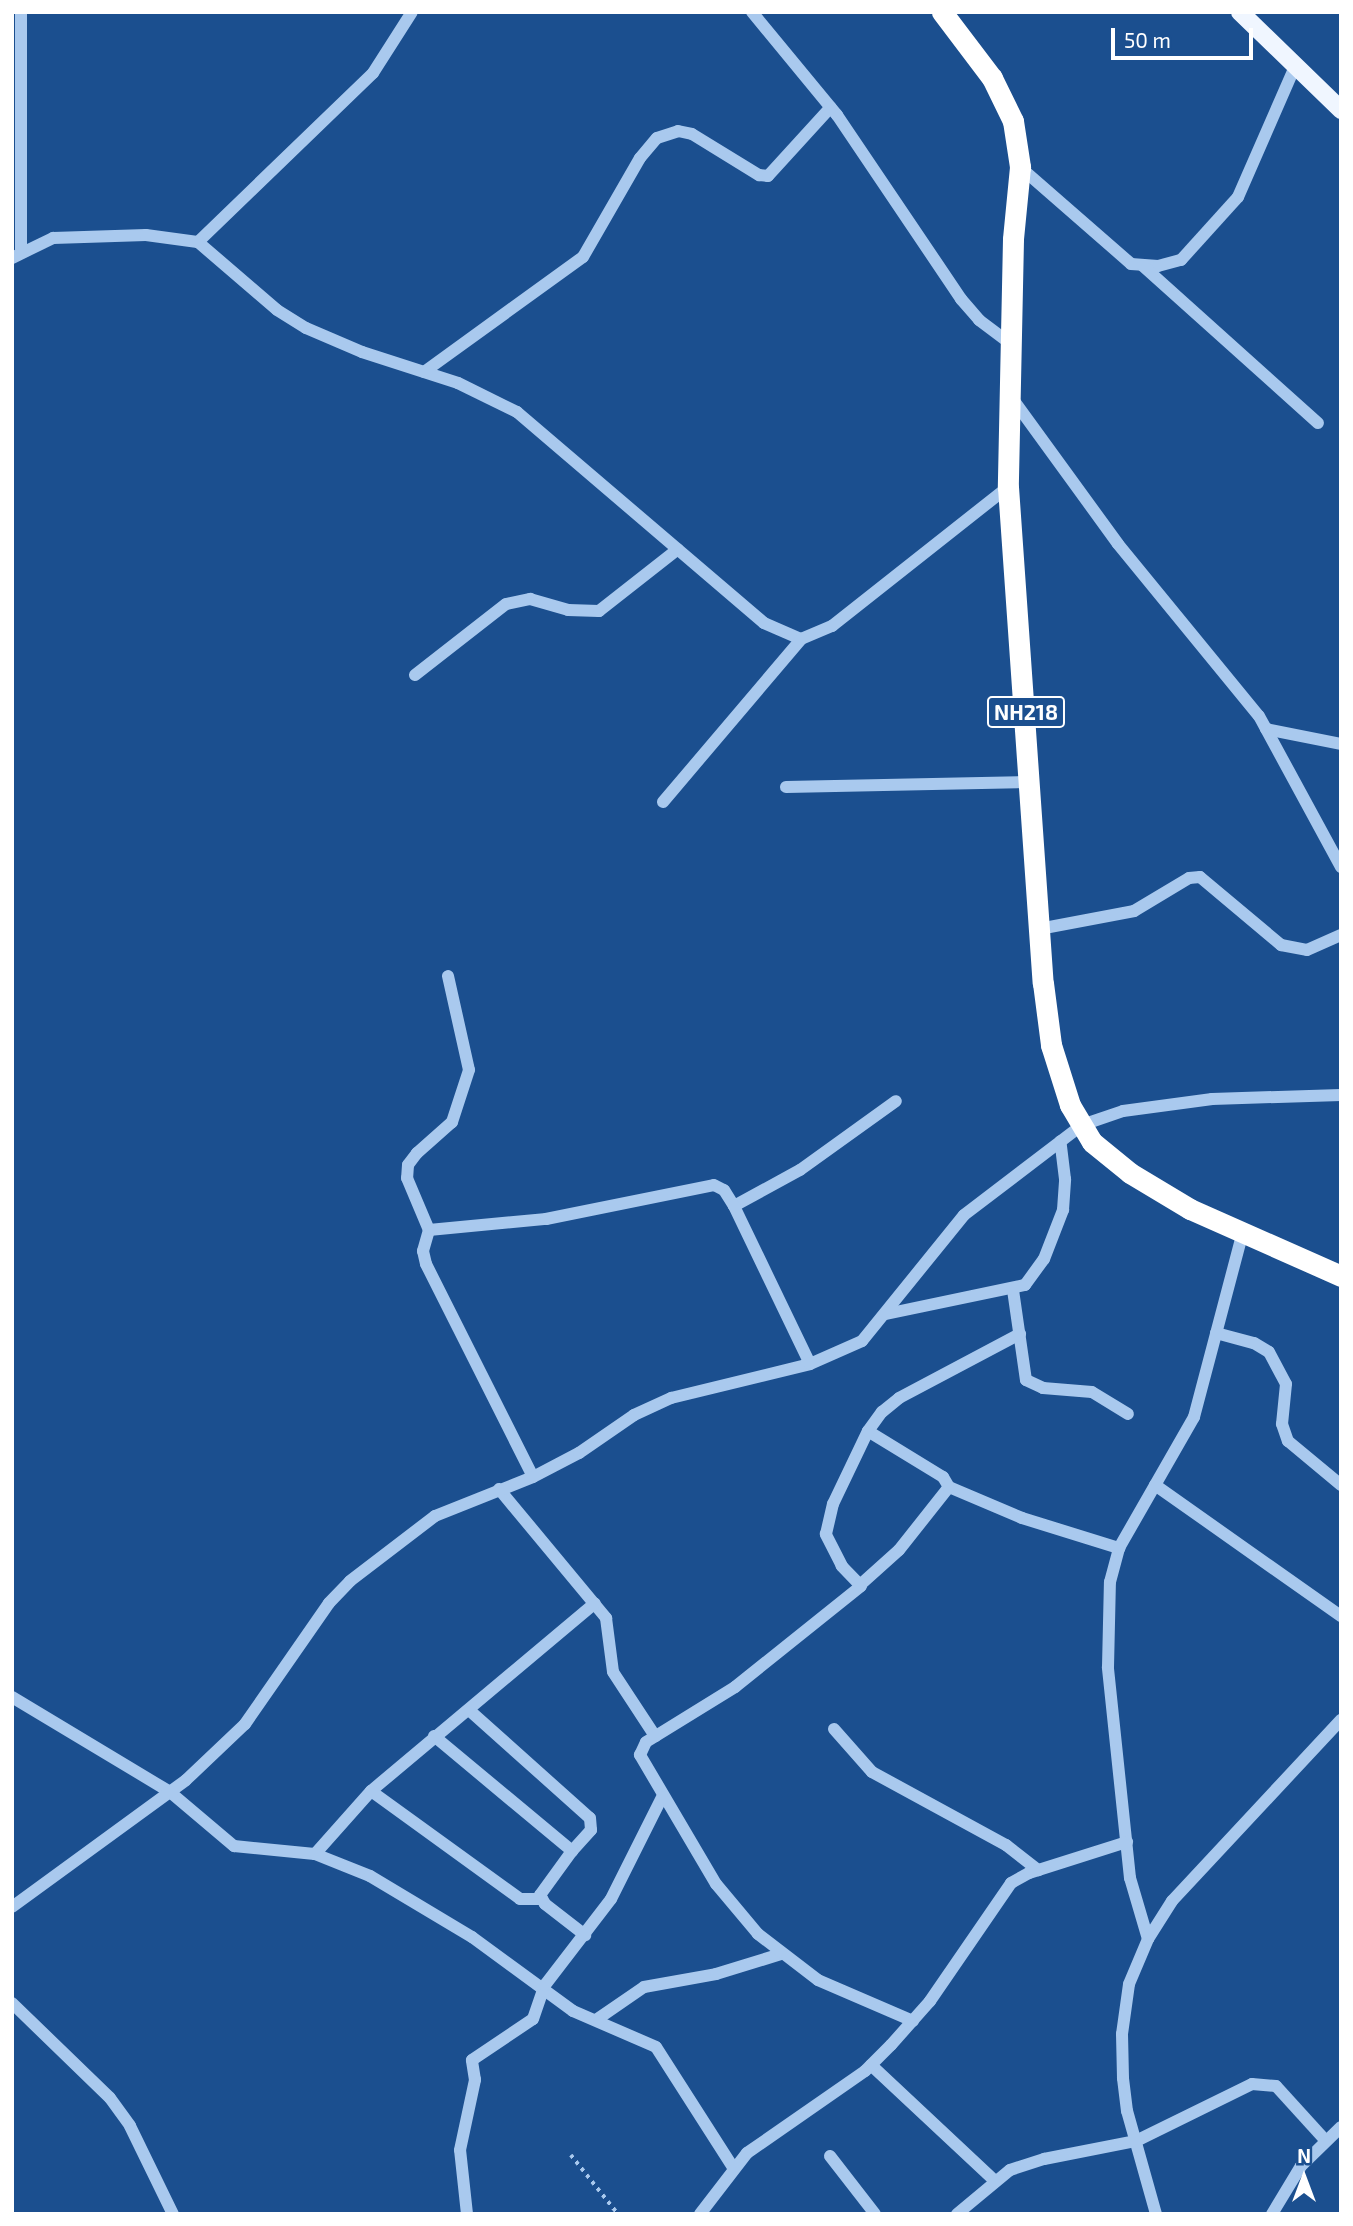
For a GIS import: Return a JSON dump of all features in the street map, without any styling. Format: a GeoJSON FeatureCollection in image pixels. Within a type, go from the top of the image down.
{"type":"FeatureCollection","features":[{"type":"Feature","properties":{"kind":"highway","name":"NH218"},"geometry":{"type":"LineString","coordinates":[[942,12],[992,78],[1013,121],[1020,167],[1009,395],[1008,487],[1038,929],[1051,1045],[1070,1105],[1082,1125],[1093,1142],[1130,1172],[1191,1209],[1341,1276]]}},
{"type":"Feature","properties":{"kind":"main road"},"geometry":{"type":"LineString","coordinates":[[1240,12],[1341,110]]}},
{"type":"Feature","properties":{"kind":"street"},"geometry":{"type":"LineString","coordinates":[[21,12],[16,254],[53,238],[146,235],[198,242],[277,310],[306,328],[424,372],[517,412],[764,623],[801,639]]}},
{"type":"Feature","properties":{"kind":"street"},"geometry":{"type":"LineString","coordinates":[[198,242],[373,73],[412,12]]}},
{"type":"Feature","properties":{"kind":"street"},"geometry":{"type":"LineString","coordinates":[[752,12],[831,107],[961,299],[1011,344]]}},
{"type":"Feature","properties":{"kind":"street"},"geometry":{"type":"LineString","coordinates":[[1143,266],[1181,260],[1231,207],[1249,178],[1296,64]]}},
{"type":"Feature","properties":{"kind":"street"},"geometry":{"type":"LineString","coordinates":[[424,372],[583,257],[640,158],[657,138],[678,131],[692,134],[759,175],[768,176],[831,107]]}},
{"type":"Feature","properties":{"kind":"street"},"geometry":{"type":"LineString","coordinates":[[1020,167],[1116,254],[1143,266],[1318,423]]}},
{"type":"Feature","properties":{"kind":"street"},"geometry":{"type":"LineString","coordinates":[[1009,395],[1118,544],[1234,683],[1266,729],[1341,867]]}},
{"type":"Feature","properties":{"kind":"street"},"geometry":{"type":"LineString","coordinates":[[663,802],[801,639],[832,626],[1008,487]]}},
{"type":"Feature","properties":{"kind":"street"},"geometry":{"type":"LineString","coordinates":[[415,675],[506,604],[530,599],[568,610],[599,611],[678,549]]}},
{"type":"Feature","properties":{"kind":"street"},"geometry":{"type":"LineString","coordinates":[[1266,729],[1341,744]]}},
{"type":"Feature","properties":{"kind":"street"},"geometry":{"type":"LineString","coordinates":[[786,787],[1030,782]]}},
{"type":"Feature","properties":{"kind":"street"},"geometry":{"type":"LineString","coordinates":[[1038,929],[1135,911],[1189,878],[1200,877],[1281,944],[1307,950],[1341,935]]}},
{"type":"Feature","properties":{"kind":"street"},"geometry":{"type":"LineString","coordinates":[[448,976],[469,1070],[452,1122],[408,1165],[407,1178],[429,1230],[423,1251],[426,1264],[533,1477]]}},
{"type":"Feature","properties":{"kind":"street"},"geometry":{"type":"LineString","coordinates":[[12,1907],[170,1792],[245,1724],[309,1630],[350,1581],[435,1517],[533,1477],[579,1454],[634,1415],[671,1398],[810,1364],[862,1341],[964,1215],[1082,1125],[1123,1111],[1212,1098],[1341,1095]]}},
{"type":"Feature","properties":{"kind":"street"},"geometry":{"type":"LineString","coordinates":[[734,1206],[800,1170],[896,1101]]}},
{"type":"Feature","properties":{"kind":"street"},"geometry":{"type":"LineString","coordinates":[[886,1314],[1013,1290],[1035,1274],[1055,1237],[1065,1179],[1060,1141]]}},
{"type":"Feature","properties":{"kind":"street"},"geometry":{"type":"LineString","coordinates":[[429,1230],[546,1219],[701,1185],[724,1190],[810,1364]]}},
{"type":"Feature","properties":{"kind":"street"},"geometry":{"type":"LineString","coordinates":[[1148,1939],[1133,1889],[1106,1616],[1119,1548],[1194,1417],[1243,1231]]}},
{"type":"Feature","properties":{"kind":"street"},"geometry":{"type":"LineString","coordinates":[[1013,1290],[1024,1373],[1032,1385],[1093,1392],[1128,1414]]}},
{"type":"Feature","properties":{"kind":"street"},"geometry":{"type":"LineString","coordinates":[[1216,1333],[1254,1343],[1269,1352],[1286,1384],[1282,1424],[1288,1441],[1341,1485]]}},
{"type":"Feature","properties":{"kind":"street"},"geometry":{"type":"LineString","coordinates":[[860,1586],[836,1557],[826,1534],[833,1504],[868,1432],[882,1412],[899,1398],[1020,1334]]}},
{"type":"Feature","properties":{"kind":"street"},"geometry":{"type":"LineString","coordinates":[[868,1432],[943,1477],[949,1487],[1022,1518],[1119,1548]]}},
{"type":"Feature","properties":{"kind":"street"},"geometry":{"type":"LineString","coordinates":[[1155,1485],[1341,1616]]}},
{"type":"Feature","properties":{"kind":"street"},"geometry":{"type":"LineString","coordinates":[[913,2021],[818,1980],[781,1954],[716,1884],[662,1797],[640,1755],[655,1736],[735,1688],[860,1586],[899,1550],[949,1487]]}},
{"type":"Feature","properties":{"kind":"street"},"geometry":{"type":"LineString","coordinates":[[499,1489],[595,1603],[611,1630],[613,1672],[655,1736]]}},
{"type":"Feature","properties":{"kind":"street"},"geometry":{"type":"LineString","coordinates":[[315,1854],[371,1791],[595,1603]]}},
{"type":"Feature","properties":{"kind":"street"},"geometry":{"type":"LineString","coordinates":[[12,1697],[170,1792],[234,1846],[315,1854],[370,1876],[472,1937],[543,1990],[596,2020],[656,2047],[732,2166]]}},
{"type":"Feature","properties":{"kind":"street"},"geometry":{"type":"LineString","coordinates":[[469,1710],[590,1818],[592,1829],[542,1888],[542,1899]]}},
{"type":"Feature","properties":{"kind":"street"},"geometry":{"type":"LineString","coordinates":[[1156,2214],[1127,2111],[1122,2034],[1129,1984],[1148,1939],[1172,1901],[1341,1720]]}},
{"type":"Feature","properties":{"kind":"street"},"geometry":{"type":"LineString","coordinates":[[834,1729],[872,1772],[1006,1845],[1038,1870]]}},
{"type":"Feature","properties":{"kind":"street"},"geometry":{"type":"LineString","coordinates":[[434,1736],[572,1851]]}},
{"type":"Feature","properties":{"kind":"street"},"geometry":{"type":"LineString","coordinates":[[371,1791],[520,1899],[542,1899],[585,1935]]}},
{"type":"Feature","properties":{"kind":"street"},"geometry":{"type":"LineString","coordinates":[[467,2214],[460,2150],[475,2080],[472,2060],[533,2020],[543,1990],[611,1899],[662,1797]]}},
{"type":"Feature","properties":{"kind":"street"},"geometry":{"type":"LineString","coordinates":[[701,2214],[732,2166],[871,2065],[913,2021],[1011,1883],[1038,1870],[1127,1842]]}},
{"type":"Feature","properties":{"kind":"street"},"geometry":{"type":"LineString","coordinates":[[596,2020],[644,1987],[716,1974],[781,1954]]}},
{"type":"Feature","properties":{"kind":"street"},"geometry":{"type":"LineString","coordinates":[[12,2003],[110,2098],[130,2126],[173,2214]]}},
{"type":"Feature","properties":{"kind":"street"},"geometry":{"type":"LineString","coordinates":[[871,2065],[995,2181]]}},
{"type":"Feature","properties":{"kind":"street"},"geometry":{"type":"LineString","coordinates":[[957,2214],[995,2181],[1027,2163],[1136,2141],[1200,2112],[1238,2088],[1265,2082],[1276,2086],[1326,2141]]}},
{"type":"Feature","properties":{"kind":"street"},"geometry":{"type":"LineString","coordinates":[[1272,2214],[1301,2166],[1341,2127]]}},
{"type":"Feature","properties":{"kind":"street"},"geometry":{"type":"LineString","coordinates":[[830,2155],[875,2214]]}},
{"type":"Feature","properties":{"kind":"path"},"geometry":{"type":"LineString","coordinates":[[571,2155],[618,2214]]}}]}
